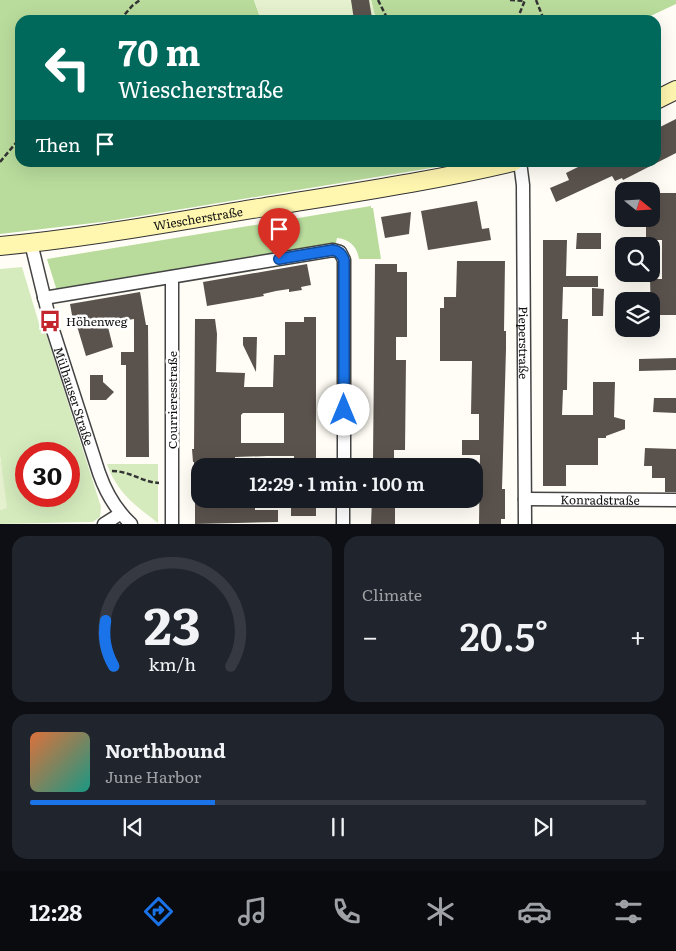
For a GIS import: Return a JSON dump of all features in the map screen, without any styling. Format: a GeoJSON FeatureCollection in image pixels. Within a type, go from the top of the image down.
{"type":"FeatureCollection","features":[{"type":"Feature","properties":{"kind":"main road"},"geometry":{"type":"LineString","coordinates":[[661,98],[676,90]]}},
{"type":"Feature","properties":{"kind":"main road","name":"Wiescherstraße"},"geometry":{"type":"LineString","coordinates":[[0,246],[31,243],[455,176],[492,167]]}},
{"type":"Feature","properties":{"kind":"street","name":"Pieperstraße"},"geometry":{"type":"LineString","coordinates":[[521,167],[523,185],[525,524]]}},
{"type":"Feature","properties":{"kind":"street","name":"Mülhauser Straße"},"geometry":{"type":"LineString","coordinates":[[31,243],[44,298],[104,490],[120,514],[131,524]]}},
{"type":"Feature","properties":{"kind":"street"},"geometry":{"type":"LineString","coordinates":[[44,298],[333,250],[340,252],[344,260],[344,458]]}},
{"type":"Feature","properties":{"kind":"street","name":"Courrieresstraße"},"geometry":{"type":"LineString","coordinates":[[172,278],[172,524]]}},
{"type":"Feature","properties":{"kind":"street","name":"Konradstraße"},"geometry":{"type":"LineString","coordinates":[[525,499],[676,500]]}},
{"type":"Feature","properties":{"kind":"street"},"geometry":{"type":"LineString","coordinates":[[343,524],[344,508]]}},
{"type":"Feature","properties":{"kind":"street"},"geometry":{"type":"LineString","coordinates":[[104,524],[120,514]]}},
{"type":"Feature","properties":{"kind":"path"},"geometry":{"type":"LineString","coordinates":[[124,15],[140,0]]}},
{"type":"Feature","properties":{"kind":"path"},"geometry":{"type":"LineString","coordinates":[[378,0],[386,15]]}},
{"type":"Feature","properties":{"kind":"path"},"geometry":{"type":"LineString","coordinates":[[510,0],[525,1],[518,15]]}},
{"type":"Feature","properties":{"kind":"path"},"geometry":{"type":"LineString","coordinates":[[536,0],[542,15]]}},
{"type":"Feature","properties":{"kind":"path"},"geometry":{"type":"LineString","coordinates":[[0,162],[15,144]]}},
{"type":"Feature","properties":{"kind":"path"},"geometry":{"type":"LineString","coordinates":[[98,473],[117,471],[128,473],[140,480],[153,483],[172,483]]}},
{"type":"Feature","properties":{"kind":"green space"},"geometry":{"type":"Polygon","coordinates":[[[0,0],[254,0],[259,15],[15,15],[15,167],[437,167],[110,221],[0,234],[0,0]]]}},
{"type":"Feature","properties":{"kind":"green space"},"geometry":{"type":"Polygon","coordinates":[[[254,0],[371,0],[375,15],[259,15],[254,0]]]}},
{"type":"Feature","properties":{"kind":"green space"},"geometry":{"type":"Polygon","coordinates":[[[371,0],[676,0],[676,4],[653,15],[375,15],[371,0]]]}},
{"type":"Feature","properties":{"kind":"green space"},"geometry":{"type":"Polygon","coordinates":[[[371,206],[373,208],[381,259],[359,259],[352,244],[337,238],[336,243],[57,291],[47,259],[371,206]]]}},
{"type":"Feature","properties":{"kind":"green space"},"geometry":{"type":"Polygon","coordinates":[[[22,267],[41,330],[45,330],[101,507],[100,517],[93,522],[0,524],[0,510],[6,508],[0,456],[0,269],[22,267]]]}},
{"type":"Feature","properties":{"kind":"green space"},"geometry":{"type":"Polygon","coordinates":[[[0,456],[7,508],[0,510],[0,456]]]}},
{"type":"Feature","properties":{"kind":"green space"},"geometry":{"type":"Polygon","coordinates":[[[107,464],[158,464],[158,523],[121,491],[107,464]]]}},
{"type":"Feature","properties":{"kind":"building"},"geometry":{"type":"Polygon","coordinates":[[[351,0],[369,0],[372,15],[353,15],[351,0]]]}},
{"type":"Feature","properties":{"kind":"building"},"geometry":{"type":"Polygon","coordinates":[[[676,119],[676,153],[661,161],[661,126],[676,119]]]}},
{"type":"Feature","properties":{"kind":"building"},"geometry":{"type":"Polygon","coordinates":[[[578,167],[649,167],[623,180],[622,178],[615,181],[612,176],[556,202],[550,188],[569,180],[566,173],[578,167]]]}},
{"type":"Feature","properties":{"kind":"building"},"geometry":{"type":"Polygon","coordinates":[[[660,193],[676,193],[676,315],[660,315],[660,292],[650,292],[650,282],[660,282],[660,279],[662,279],[662,240],[660,240],[660,237],[646,237],[646,228],[660,228],[660,193]]]}},
{"type":"Feature","properties":{"kind":"building"},"geometry":{"type":"Polygon","coordinates":[[[477,201],[482,229],[489,228],[491,240],[428,250],[421,211],[477,201]]]}},
{"type":"Feature","properties":{"kind":"building"},"geometry":{"type":"Polygon","coordinates":[[[411,212],[409,234],[385,238],[381,217],[411,212]]]}},
{"type":"Feature","properties":{"kind":"building"},"geometry":{"type":"Polygon","coordinates":[[[577,233],[601,233],[601,249],[576,249],[577,233]]]}},
{"type":"Feature","properties":{"kind":"building"},"geometry":{"type":"Polygon","coordinates":[[[543,240],[567,240],[566,276],[598,276],[598,287],[563,287],[562,319],[568,319],[567,390],[563,390],[562,415],[593,415],[593,382],[615,382],[614,417],[625,420],[625,429],[606,436],[606,438],[598,438],[598,465],[566,465],[566,486],[543,486],[543,240]]]}},
{"type":"Feature","properties":{"kind":"building"},"geometry":{"type":"Polygon","coordinates":[[[457,261],[505,261],[504,331],[506,331],[506,349],[502,489],[505,489],[505,519],[501,519],[501,524],[479,524],[479,508],[483,508],[483,458],[480,458],[480,455],[462,455],[462,440],[479,440],[479,414],[471,414],[472,361],[440,361],[440,308],[444,308],[444,297],[456,297],[457,261]]]}},
{"type":"Feature","properties":{"kind":"building"},"geometry":{"type":"Polygon","coordinates":[[[307,264],[311,285],[301,287],[302,290],[276,291],[263,294],[264,296],[207,306],[203,282],[307,264]]]}},
{"type":"Feature","properties":{"kind":"building"},"geometry":{"type":"Polygon","coordinates":[[[375,264],[397,264],[397,272],[407,272],[407,337],[396,337],[396,360],[406,360],[405,450],[394,450],[394,458],[373,458],[375,264]]]}},
{"type":"Feature","properties":{"kind":"building"},"geometry":{"type":"Polygon","coordinates":[[[592,288],[604,289],[603,316],[592,316],[592,288]]]}},
{"type":"Feature","properties":{"kind":"building"},"geometry":{"type":"Polygon","coordinates":[[[140,292],[146,325],[148,325],[149,457],[126,457],[126,365],[121,365],[121,352],[134,352],[134,319],[107,323],[113,347],[86,356],[77,326],[74,326],[70,304],[140,292]]]}},
{"type":"Feature","properties":{"kind":"building"},"geometry":{"type":"Polygon","coordinates":[[[304,317],[316,317],[316,458],[267,456],[193,458],[195,319],[215,319],[217,334],[216,372],[245,373],[244,387],[273,387],[274,355],[285,355],[285,322],[304,322],[304,317]],[[243,413],[241,415],[241,443],[284,443],[284,413],[243,413]]]}},
{"type":"Feature","properties":{"kind":"building"},"geometry":{"type":"Polygon","coordinates":[[[243,337],[257,337],[256,372],[243,345],[243,337]]]}},
{"type":"Feature","properties":{"kind":"building"},"geometry":{"type":"Polygon","coordinates":[[[676,358],[676,370],[639,371],[639,359],[676,358]]]}},
{"type":"Feature","properties":{"kind":"building"},"geometry":{"type":"Polygon","coordinates":[[[90,375],[103,375],[103,382],[114,392],[106,400],[90,400],[90,375]]]}},
{"type":"Feature","properties":{"kind":"building"},"geometry":{"type":"Polygon","coordinates":[[[654,398],[676,398],[676,413],[653,412],[654,398]]]}},
{"type":"Feature","properties":{"kind":"building"},"geometry":{"type":"Polygon","coordinates":[[[645,448],[676,449],[676,492],[665,492],[665,478],[652,478],[652,466],[644,466],[645,448]]]}},
{"type":"Feature","properties":{"kind":"building"},"geometry":{"type":"Polygon","coordinates":[[[195,508],[278,510],[278,522],[195,524],[195,508]]]}},
{"type":"Feature","properties":{"kind":"building"},"geometry":{"type":"Polygon","coordinates":[[[291,508],[316,508],[316,516],[291,516],[291,508]]]}},
{"type":"Feature","properties":{"kind":"building"},"geometry":{"type":"Polygon","coordinates":[[[372,508],[395,508],[395,524],[371,524],[372,508]]]}},
{"type":"Feature","properties":{"kind":"place","name":"Höhenweg"},"geometry":{"type":"Point","coordinates":[50,321]}},
{"type":"Feature","properties":{"kind":"route"},"geometry":{"type":"LineString","coordinates":[[279,259],[333,250],[340,252],[342,255],[344,260],[344,410]]}}]}
